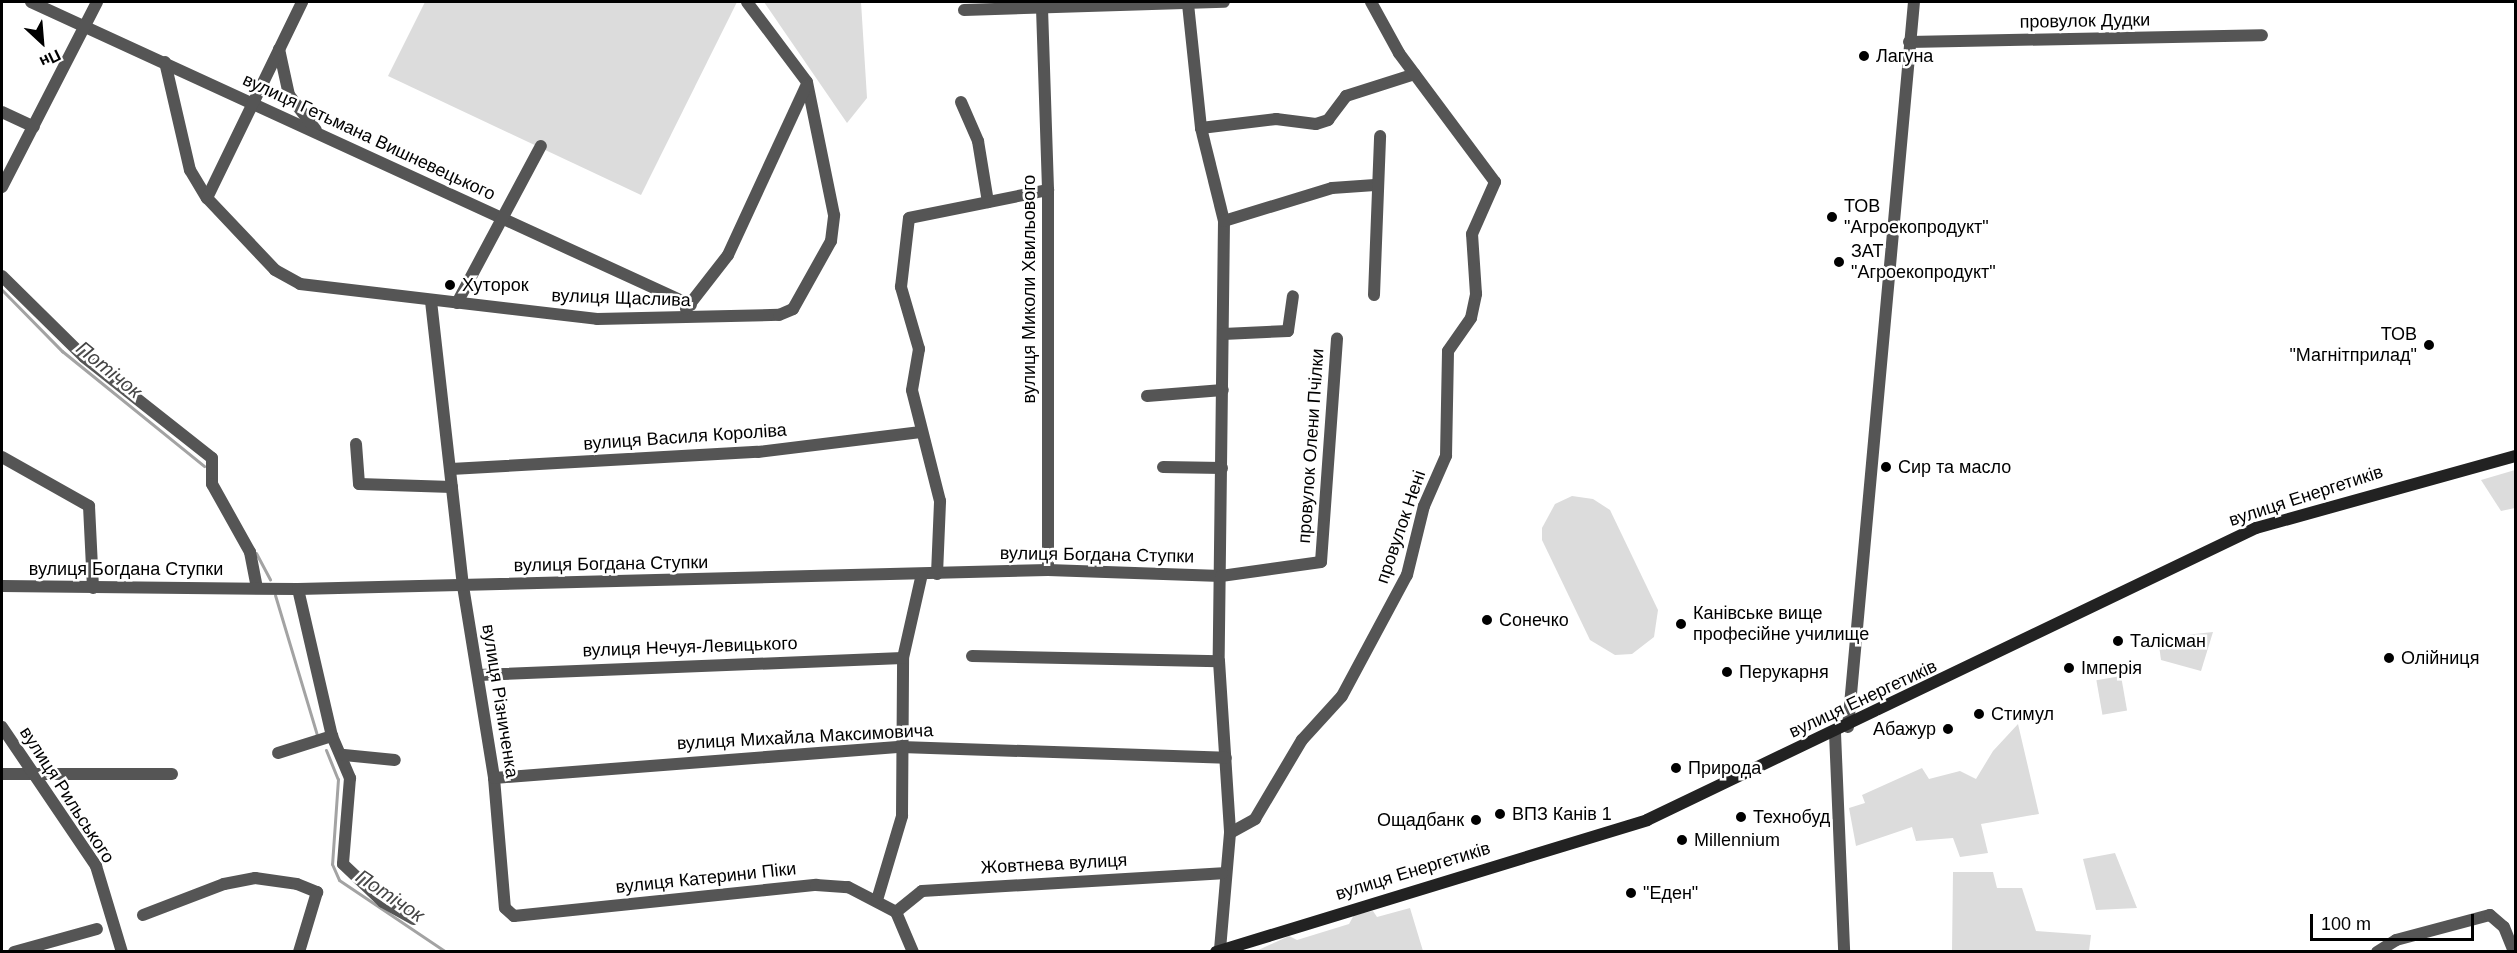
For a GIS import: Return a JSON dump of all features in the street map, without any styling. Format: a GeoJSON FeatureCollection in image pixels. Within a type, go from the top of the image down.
{"type":"FeatureCollection","features":[{"type":"Feature","properties":{"kind":"main road","name":"вулиця Енергетиків"},"geometry":{"type":"LineString","coordinates":[[1218,951],[1647,820],[1848,727],[2256,528],[2516,456]]}},
{"type":"Feature","properties":{"kind":"street","name":"вулиця Гетьмана Вишневецького"},"geometry":{"type":"LineString","coordinates":[[31,2],[257,102],[500,219],[691,305]]}},
{"type":"Feature","properties":{"kind":"street"},"geometry":{"type":"LineString","coordinates":[[2,187],[97,2]]}},
{"type":"Feature","properties":{"kind":"street"},"geometry":{"type":"LineString","coordinates":[[207,198],[257,102],[279,49],[303,2]]}},
{"type":"Feature","properties":{"kind":"street"},"geometry":{"type":"LineString","coordinates":[[672,320],[691,305],[728,255],[799,110],[807,82],[747,2]]}},
{"type":"Feature","properties":{"kind":"street"},"geometry":{"type":"LineString","coordinates":[[964,10],[1224,2]]}},
{"type":"Feature","properties":{"kind":"street"},"geometry":{"type":"LineString","coordinates":[[1202,129],[1276,119],[1316,124],[1328,120],[1346,96],[1415,74],[1371,2]]}},
{"type":"Feature","properties":{"kind":"street"},"geometry":{"type":"LineString","coordinates":[[1848,727],[1914,2]]}},
{"type":"Feature","properties":{"kind":"street"},"geometry":{"type":"LineString","coordinates":[[1188,4],[1202,129],[1224,221],[1219,661],[1230,833],[1222,873],[1218,951]]}},
{"type":"Feature","properties":{"kind":"street","name":"вулиця Миколи Хвильового"},"geometry":{"type":"LineString","coordinates":[[1042,8],[1048,190],[1048,570]]}},
{"type":"Feature","properties":{"kind":"street","name":"провулок Дудки"},"geometry":{"type":"LineString","coordinates":[[1909,42],[2262,35]]}},
{"type":"Feature","properties":{"kind":"street"},"geometry":{"type":"LineString","coordinates":[[279,49],[289,95],[319,133]]}},
{"type":"Feature","properties":{"kind":"street","name":"вулиця Щаслива"},"geometry":{"type":"LineString","coordinates":[[165,62],[186,159],[207,198],[274,270],[300,284],[431,301],[597,318],[672,320],[779,315],[793,309],[831,241],[834,215],[807,82]]}},
{"type":"Feature","properties":{"kind":"street","name":"провулок Нені"},"geometry":{"type":"LineString","coordinates":[[1230,833],[1255,819],[1302,740],[1342,696],[1374,641],[1407,575],[1424,506],[1446,456],[1448,351],[1471,318],[1476,294],[1472,234],[1495,182],[1415,74]]}},
{"type":"Feature","properties":{"kind":"street"},"geometry":{"type":"LineString","coordinates":[[961,102],[978,141],[988,202]]}},
{"type":"Feature","properties":{"kind":"street"},"geometry":{"type":"LineString","coordinates":[[2,112],[34,127]]}},
{"type":"Feature","properties":{"kind":"street"},"geometry":{"type":"LineString","coordinates":[[1374,295],[1376,185],[1380,136]]}},
{"type":"Feature","properties":{"kind":"street"},"geometry":{"type":"LineString","coordinates":[[457,303],[541,146]]}},
{"type":"Feature","properties":{"kind":"street"},"geometry":{"type":"LineString","coordinates":[[1224,221],[1332,188],[1376,185]]}},
{"type":"Feature","properties":{"kind":"street"},"geometry":{"type":"LineString","coordinates":[[937,574],[940,501],[912,390],[919,349],[901,287],[909,218],[1048,190]]}},
{"type":"Feature","properties":{"kind":"street"},"geometry":{"type":"LineString","coordinates":[[2,276],[84,357],[212,458],[212,484],[250,552],[257,587]]}},
{"type":"Feature","properties":{"kind":"street"},"geometry":{"type":"LineString","coordinates":[[1223,334],[1288,331],[1293,296]]}},
{"type":"Feature","properties":{"kind":"street","name":"вулиця Різниченка"},"geometry":{"type":"LineString","coordinates":[[431,301],[463,586],[494,778],[505,908],[514,916]]}},
{"type":"Feature","properties":{"kind":"street","name":"провулок Олени Пчілки"},"geometry":{"type":"LineString","coordinates":[[1221,576],[1321,562],[1337,339]]}},
{"type":"Feature","properties":{"kind":"street"},"geometry":{"type":"LineString","coordinates":[[1147,396],[1222,390]]}},
{"type":"Feature","properties":{"kind":"street","name":"вулиця Василя Короліва"},"geometry":{"type":"LineString","coordinates":[[450,469],[758,452],[921,432]]}},
{"type":"Feature","properties":{"kind":"street"},"geometry":{"type":"LineString","coordinates":[[356,444],[359,484],[452,487]]}},
{"type":"Feature","properties":{"kind":"street"},"geometry":{"type":"LineString","coordinates":[[2,457],[89,506],[93,588]]}},
{"type":"Feature","properties":{"kind":"street"},"geometry":{"type":"LineString","coordinates":[[1163,467],[1222,468]]}},
{"type":"Feature","properties":{"kind":"street","name":"вулиця Богдана Ступки"},"geometry":{"type":"LineString","coordinates":[[2,586],[298,589],[1048,570],[1221,576]]}},
{"type":"Feature","properties":{"kind":"street"},"geometry":{"type":"LineString","coordinates":[[877,900],[902,816],[903,658],[922,574]]}},
{"type":"Feature","properties":{"kind":"street"},"geometry":{"type":"LineString","coordinates":[[298,589],[332,736],[344,755],[350,778],[343,864],[382,902],[414,919]]}},
{"type":"Feature","properties":{"kind":"street"},"geometry":{"type":"LineString","coordinates":[[972,657],[1219,661]]}},
{"type":"Feature","properties":{"kind":"street","name":"вулиця Нечуя-Левицького"},"geometry":{"type":"LineString","coordinates":[[479,675],[903,658]]}},
{"type":"Feature","properties":{"kind":"street","name":"вулиця Рильського"},"geometry":{"type":"LineString","coordinates":[[2,727],[28,772],[96,866],[122,951]]}},
{"type":"Feature","properties":{"kind":"street"},"geometry":{"type":"LineString","coordinates":[[1835,733],[1844,951]]}},
{"type":"Feature","properties":{"kind":"street"},"geometry":{"type":"LineString","coordinates":[[278,753],[332,736]]}},
{"type":"Feature","properties":{"kind":"street","name":"вулиця Михайла Максимовича"},"geometry":{"type":"LineString","coordinates":[[494,778],[901,747],[1226,758]]}},
{"type":"Feature","properties":{"kind":"street"},"geometry":{"type":"LineString","coordinates":[[344,755],[395,760]]}},
{"type":"Feature","properties":{"kind":"street"},"geometry":{"type":"LineString","coordinates":[[2,774],[28,772],[172,774]]}},
{"type":"Feature","properties":{"kind":"street","name":"Жовтнева вулиця"},"geometry":{"type":"LineString","coordinates":[[896,912],[922,891],[1222,873]]}},
{"type":"Feature","properties":{"kind":"street"},"geometry":{"type":"LineString","coordinates":[[143,915],[255,878],[317,892],[299,951]]}},
{"type":"Feature","properties":{"kind":"street","name":"вулиця Катерини Піки"},"geometry":{"type":"LineString","coordinates":[[514,916],[816,885],[848,887],[877,900],[896,912]]}},
{"type":"Feature","properties":{"kind":"street"},"geometry":{"type":"LineString","coordinates":[[896,912],[913,951]]}},
{"type":"Feature","properties":{"kind":"street"},"geometry":{"type":"LineString","coordinates":[[2377,951],[2396,940],[2490,915],[2504,927],[2514,951]]}},
{"type":"Feature","properties":{"kind":"street"},"geometry":{"type":"LineString","coordinates":[[14,951],[97,929]]}},
{"type":"Feature","properties":{"kind":"shaded area"},"geometry":{"type":"Polygon","coordinates":[[[425,2],[737,2],[641,195],[388,76],[425,2]]]}},
{"type":"Feature","properties":{"kind":"shaded area"},"geometry":{"type":"Polygon","coordinates":[[[764,2],[861,2],[867,98],[847,123],[764,2]]]}},
{"type":"Feature","properties":{"kind":"shaded area"},"geometry":{"type":"Polygon","coordinates":[[[2515,470],[2515,508],[2501,511],[2481,480],[2515,470]]]}},
{"type":"Feature","properties":{"kind":"shaded area"},"geometry":{"type":"Polygon","coordinates":[[[1572,496],[1593,499],[1610,510],[1658,610],[1654,637],[1632,654],[1615,655],[1590,640],[1542,540],[1542,528],[1555,504],[1572,496]]]}},
{"type":"Feature","properties":{"kind":"shaded area"},"geometry":{"type":"Polygon","coordinates":[[[2213,632],[2201,671],[2161,660],[2158,638],[2213,632]]]}},
{"type":"Feature","properties":{"kind":"shaded area"},"geometry":{"type":"Polygon","coordinates":[[[2121,676],[2127,710],[2102,715],[2096,680],[2121,676]]]}},
{"type":"Feature","properties":{"kind":"shaded area"},"geometry":{"type":"Polygon","coordinates":[[[2018,724],[2039,814],[1981,824],[1988,853],[1960,857],[1953,838],[1916,841],[1912,827],[1856,846],[1849,808],[1865,803],[1862,795],[1922,768],[1929,779],[1960,771],[1976,779],[1993,751],[2018,724]]]}},
{"type":"Feature","properties":{"kind":"shaded area"},"geometry":{"type":"Polygon","coordinates":[[[2115,853],[2137,908],[2096,910],[2083,859],[2115,853]]]}},
{"type":"Feature","properties":{"kind":"shaded area"},"geometry":{"type":"Polygon","coordinates":[[[1953,872],[1993,872],[1997,888],[2022,888],[2036,931],[2091,935],[2089,951],[1952,951],[1953,872]]]}},
{"type":"Feature","properties":{"kind":"shaded area"},"geometry":{"type":"Polygon","coordinates":[[[1410,908],[1423,951],[1254,952],[1289,936],[1297,940],[1349,924],[1354,915],[1373,911],[1377,917],[1410,908]]]}},
{"type":"Feature","properties":{"kind":"waterway","name":"Потічок"},"geometry":{"type":"LineString","coordinates":[[2,290],[62,351],[204,466]]}},
{"type":"Feature","properties":{"kind":"waterway","name":"Потічок"},"geometry":{"type":"LineString","coordinates":[[256,553],[270,579]]}},
{"type":"Feature","properties":{"kind":"waterway","name":"Потічок"},"geometry":{"type":"LineString","coordinates":[[275,595],[317,735]]}},
{"type":"Feature","properties":{"kind":"waterway","name":"Потічок"},"geometry":{"type":"LineString","coordinates":[[326,750],[338,779],[332,864],[339,880],[446,952]]}},
{"type":"Feature","properties":{"kind":"place","name":"Лагуна"},"geometry":{"type":"Point","coordinates":[1864,56]}},
{"type":"Feature","properties":{"kind":"place","name":"ТОВ \"Агроекопродукт\""},"geometry":{"type":"Point","coordinates":[1832,217]}},
{"type":"Feature","properties":{"kind":"place","name":"ЗАТ \"Агроекопродукт\""},"geometry":{"type":"Point","coordinates":[1839,262]}},
{"type":"Feature","properties":{"kind":"place","name":"Хуторок"},"geometry":{"type":"Point","coordinates":[450,285]}},
{"type":"Feature","properties":{"kind":"place","name":"ТОВ \"Магнітприлад\""},"geometry":{"type":"Point","coordinates":[2429,345]}},
{"type":"Feature","properties":{"kind":"place","name":"Сир та масло"},"geometry":{"type":"Point","coordinates":[1886,467]}},
{"type":"Feature","properties":{"kind":"place","name":"Сонечко"},"geometry":{"type":"Point","coordinates":[1487,620]}},
{"type":"Feature","properties":{"kind":"place","name":"Канівське вище професійне училище"},"geometry":{"type":"Point","coordinates":[1681,624]}},
{"type":"Feature","properties":{"kind":"place","name":"Талісман"},"geometry":{"type":"Point","coordinates":[2118,641]}},
{"type":"Feature","properties":{"kind":"place","name":"Олійниця"},"geometry":{"type":"Point","coordinates":[2389,658]}},
{"type":"Feature","properties":{"kind":"place","name":"Імперія"},"geometry":{"type":"Point","coordinates":[2069,668]}},
{"type":"Feature","properties":{"kind":"place","name":"Перукарня"},"geometry":{"type":"Point","coordinates":[1727,672]}},
{"type":"Feature","properties":{"kind":"place","name":"Стимул"},"geometry":{"type":"Point","coordinates":[1979,714]}},
{"type":"Feature","properties":{"kind":"place","name":"Абажур"},"geometry":{"type":"Point","coordinates":[1948,729]}},
{"type":"Feature","properties":{"kind":"place","name":"Природа"},"geometry":{"type":"Point","coordinates":[1676,768]}},
{"type":"Feature","properties":{"kind":"place","name":"ВПЗ Канів 1"},"geometry":{"type":"Point","coordinates":[1500,814]}},
{"type":"Feature","properties":{"kind":"place","name":"Технобуд"},"geometry":{"type":"Point","coordinates":[1741,817]}},
{"type":"Feature","properties":{"kind":"place","name":"Ощадбанк"},"geometry":{"type":"Point","coordinates":[1476,820]}},
{"type":"Feature","properties":{"kind":"place","name":"Millennium"},"geometry":{"type":"Point","coordinates":[1682,840]}},
{"type":"Feature","properties":{"kind":"place","name":"\"Еден\""},"geometry":{"type":"Point","coordinates":[1631,893]}}]}
